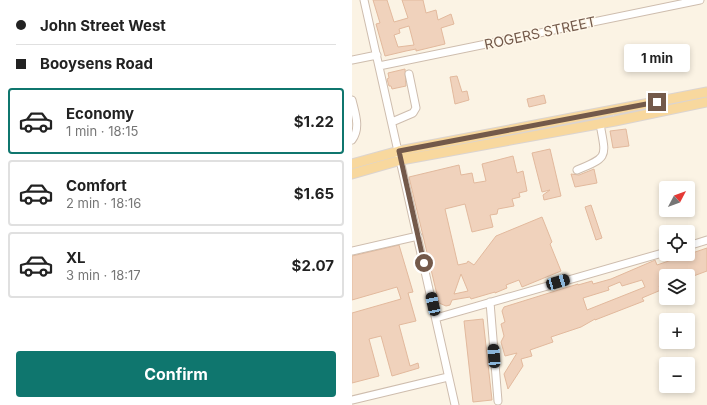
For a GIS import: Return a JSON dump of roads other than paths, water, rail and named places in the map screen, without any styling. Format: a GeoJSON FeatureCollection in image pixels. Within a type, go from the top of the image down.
{"type":"FeatureCollection","features":[{"type":"Feature","properties":{"kind":"main road"},"geometry":{"type":"LineString","coordinates":[[352,174],[400,156],[707,92]]}},
{"type":"Feature","properties":{"kind":"main road"},"geometry":{"type":"LineString","coordinates":[[352,164],[600,124],[707,102]]}},
{"type":"Feature","properties":{"kind":"street"},"geometry":{"type":"LineString","coordinates":[[364,0],[455,405]]}},
{"type":"Feature","properties":{"kind":"street","name":"ROGERS STREET"},"geometry":{"type":"LineString","coordinates":[[380,66],[700,0]]}},
{"type":"Feature","properties":{"kind":"street"},"geometry":{"type":"LineString","coordinates":[[352,60],[377,56]]}},
{"type":"Feature","properties":{"kind":"street"},"geometry":{"type":"LineString","coordinates":[[392,122],[412,113],[416,108],[409,74]]}},
{"type":"Feature","properties":{"kind":"street"},"geometry":{"type":"LineString","coordinates":[[352,100],[357,128],[352,140]]}},
{"type":"Feature","properties":{"kind":"street"},"geometry":{"type":"LineString","coordinates":[[577,170],[596,162],[604,155],[605,148],[600,124]]}},
{"type":"Feature","properties":{"kind":"street"},"geometry":{"type":"LineString","coordinates":[[352,251],[418,236]]}},
{"type":"Feature","properties":{"kind":"street"},"geometry":{"type":"LineString","coordinates":[[695,244],[707,240]]}},
{"type":"Feature","properties":{"kind":"street"},"geometry":{"type":"LineString","coordinates":[[436,318],[659,254]]}},
{"type":"Feature","properties":{"kind":"street"},"geometry":{"type":"LineString","coordinates":[[490,302],[498,401]]}},
{"type":"Feature","properties":{"kind":"street"},"geometry":{"type":"LineString","coordinates":[[352,400],[448,377]]}}]}
